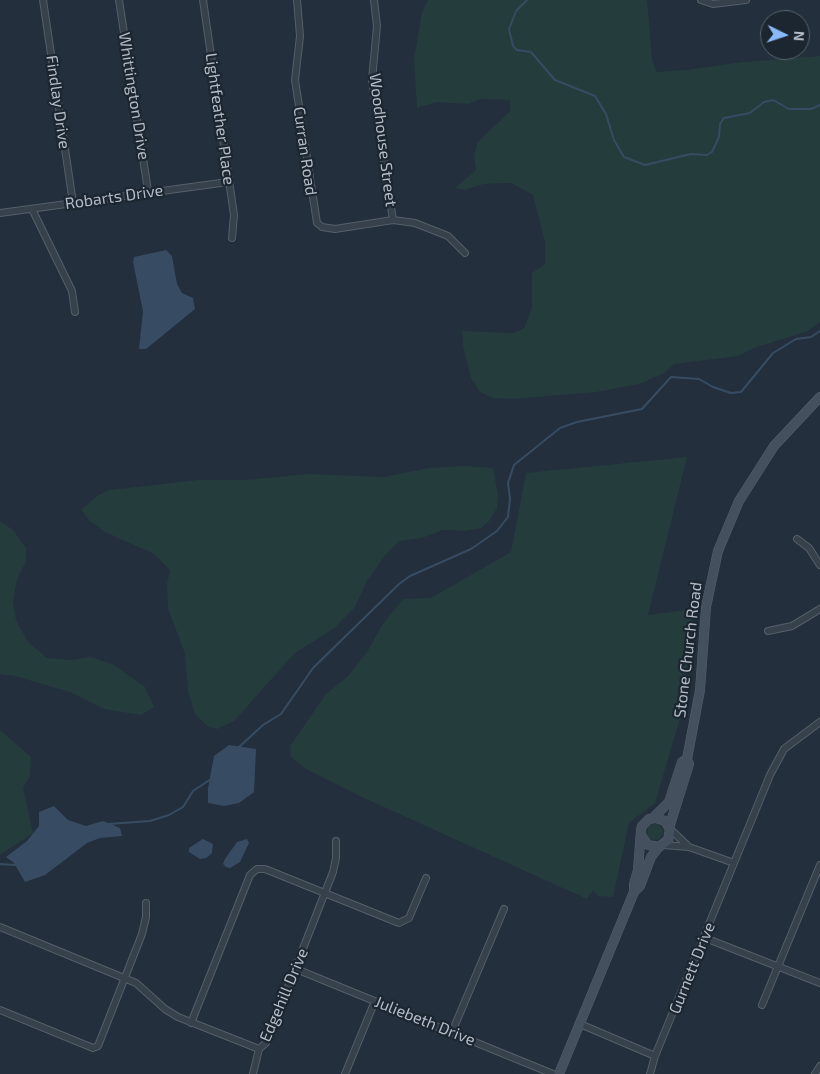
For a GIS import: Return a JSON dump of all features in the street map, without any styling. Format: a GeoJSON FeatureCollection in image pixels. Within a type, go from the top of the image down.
{"type":"FeatureCollection","features":[{"type":"Feature","properties":{"kind":"main road","name":"Stone Church Road"},"geometry":{"type":"LineString","coordinates":[[670,828],[689,764],[687,760],[698,710],[706,607],[718,551],[739,501],[774,446],[820,397]]}},
{"type":"Feature","properties":{"kind":"main road","name":"Stone Church Road"},"geometry":{"type":"LineString","coordinates":[[653,818],[669,802],[682,762],[687,760]]}},
{"type":"Feature","properties":{"kind":"main road"},"geometry":{"type":"LineString","coordinates":[[559,1074],[634,892],[643,824],[653,818],[663,820],[670,828],[669,837],[651,857],[640,886],[634,892]]}},
{"type":"Feature","properties":{"kind":"main road"},"geometry":{"type":"LineString","coordinates":[[641,835],[648,845],[661,846]]}},
{"type":"Feature","properties":{"kind":"street","name":"Findlay Drive"},"geometry":{"type":"LineString","coordinates":[[43,0],[73,203]]}},
{"type":"Feature","properties":{"kind":"street","name":"Whittington Drive"},"geometry":{"type":"LineString","coordinates":[[119,0],[148,191]]}},
{"type":"Feature","properties":{"kind":"street","name":"Lightfeather Place"},"geometry":{"type":"LineString","coordinates":[[204,0],[234,215],[232,238]]}},
{"type":"Feature","properties":{"kind":"street","name":"Curran Road"},"geometry":{"type":"LineString","coordinates":[[297,0],[300,36],[295,64],[295,80],[314,217],[317,223],[327,228],[393,220],[430,227],[448,236],[466,253]]}},
{"type":"Feature","properties":{"kind":"street","name":"Woodhouse Street"},"geometry":{"type":"LineString","coordinates":[[374,0],[377,26],[372,80],[393,220]]}},
{"type":"Feature","properties":{"kind":"street"},"geometry":{"type":"LineString","coordinates":[[701,0],[713,4],[746,0]]}},
{"type":"Feature","properties":{"kind":"street","name":"Robarts Drive"},"geometry":{"type":"LineString","coordinates":[[0,213],[148,191],[228,182]]}},
{"type":"Feature","properties":{"kind":"street"},"geometry":{"type":"LineString","coordinates":[[32,209],[72,291],[75,312]]}},
{"type":"Feature","properties":{"kind":"street"},"geometry":{"type":"LineString","coordinates":[[797,539],[809,548],[820,565]]}},
{"type":"Feature","properties":{"kind":"street"},"geometry":{"type":"LineString","coordinates":[[768,631],[792,626],[820,609]]}},
{"type":"Feature","properties":{"kind":"street","name":"Gurnett Drive"},"geometry":{"type":"LineString","coordinates":[[650,1074],[655,1056],[705,938],[770,775],[784,750],[819,726]]}},
{"type":"Feature","properties":{"kind":"street"},"geometry":{"type":"LineString","coordinates":[[670,828],[690,847]]}},
{"type":"Feature","properties":{"kind":"street","name":"Edgehill Drive"},"geometry":{"type":"LineString","coordinates":[[0,927],[125,978],[144,989],[165,1009],[191,1023],[259,1049],[266,1043],[325,893],[335,864],[336,841]]}},
{"type":"Feature","properties":{"kind":"street"},"geometry":{"type":"LineString","coordinates":[[661,846],[690,847],[734,863]]}},
{"type":"Feature","properties":{"kind":"street"},"geometry":{"type":"LineString","coordinates":[[762,1005],[820,865]]}},
{"type":"Feature","properties":{"kind":"street"},"geometry":{"type":"LineString","coordinates":[[191,1023],[250,875],[257,869],[265,869],[396,922],[402,922],[410,916],[426,878]]}},
{"type":"Feature","properties":{"kind":"street"},"geometry":{"type":"LineString","coordinates":[[0,1010],[93,1048],[98,1046],[142,934],[146,917],[146,903]]}},
{"type":"Feature","properties":{"kind":"street"},"geometry":{"type":"LineString","coordinates":[[452,1032],[504,909]]}},
{"type":"Feature","properties":{"kind":"street"},"geometry":{"type":"LineString","coordinates":[[705,938],[820,984]]}},
{"type":"Feature","properties":{"kind":"street","name":"Juliebeth Drive"},"geometry":{"type":"LineString","coordinates":[[296,969],[553,1074]]}},
{"type":"Feature","properties":{"kind":"street"},"geometry":{"type":"LineString","coordinates":[[345,1074],[375,1001]]}},
{"type":"Feature","properties":{"kind":"street"},"geometry":{"type":"LineString","coordinates":[[580,1024],[655,1056]]}},
{"type":"Feature","properties":{"kind":"street"},"geometry":{"type":"LineString","coordinates":[[253,1074],[259,1049]]}},
{"type":"Feature","properties":{"kind":"street"},"geometry":{"type":"LineString","coordinates":[[815,1074],[820,1066]]}},
{"type":"Feature","properties":{"kind":"green space"},"geometry":{"type":"Polygon","coordinates":[[[428,0],[647,0],[652,58],[656,72],[687,70],[742,62],[810,60],[810,57],[820,56],[820,322],[808,331],[754,348],[738,356],[674,364],[665,373],[639,384],[596,392],[513,399],[493,398],[480,392],[471,378],[463,345],[462,331],[513,333],[524,328],[532,307],[532,273],[545,264],[545,242],[533,195],[511,183],[484,184],[464,190],[455,188],[476,170],[474,155],[478,142],[510,111],[510,100],[479,99],[469,104],[437,102],[417,108],[414,60],[422,12],[428,0]]]}},
{"type":"Feature","properties":{"kind":"green space"},"geometry":{"type":"Polygon","coordinates":[[[687,457],[648,615],[694,609],[681,715],[655,803],[629,823],[613,897],[598,896],[593,890],[587,899],[364,798],[306,769],[291,757],[290,746],[326,694],[348,676],[367,652],[382,625],[403,599],[431,598],[511,552],[526,473],[687,457]]]}},
{"type":"Feature","properties":{"kind":"green space"},"geometry":{"type":"Polygon","coordinates":[[[465,466],[493,468],[498,495],[497,508],[490,520],[481,528],[465,531],[443,530],[422,538],[400,541],[387,553],[367,581],[355,607],[333,629],[295,653],[234,721],[217,729],[208,727],[195,714],[188,691],[185,654],[168,608],[167,584],[170,570],[154,554],[105,532],[90,521],[81,510],[98,495],[110,490],[198,480],[244,480],[308,474],[384,477],[428,468],[465,466]]]}},
{"type":"Feature","properties":{"kind":"green space"},"geometry":{"type":"Polygon","coordinates":[[[0,521],[13,530],[26,548],[26,561],[17,579],[13,602],[16,620],[28,642],[47,658],[71,660],[91,657],[114,665],[145,687],[154,707],[141,715],[104,709],[70,692],[15,676],[0,674],[0,521]]]}},
{"type":"Feature","properties":{"kind":"green space"},"geometry":{"type":"Polygon","coordinates":[[[0,730],[31,757],[30,776],[23,788],[33,833],[0,855],[0,730]]]}},
{"type":"Feature","properties":{"kind":"green space"},"geometry":{"type":"Polygon","coordinates":[[[655,824],[663,832],[655,840],[647,832],[655,824]]]}},
{"type":"Feature","properties":{"kind":"water"},"geometry":{"type":"Polygon","coordinates":[[[166,250],[172,256],[177,284],[182,293],[193,298],[195,309],[146,349],[139,349],[143,311],[133,262],[134,257],[166,250]]]}},
{"type":"Feature","properties":{"kind":"water"},"geometry":{"type":"Polygon","coordinates":[[[229,745],[256,749],[254,792],[239,803],[224,806],[208,803],[208,788],[214,756],[229,745]]]}},
{"type":"Feature","properties":{"kind":"water"},"geometry":{"type":"Polygon","coordinates":[[[54,806],[68,820],[86,826],[103,821],[120,828],[122,836],[100,838],[87,843],[45,875],[25,882],[14,863],[6,857],[27,841],[39,826],[39,812],[54,806]]]}},
{"type":"Feature","properties":{"kind":"water"},"geometry":{"type":"Polygon","coordinates":[[[203,839],[213,844],[212,853],[206,858],[200,859],[189,852],[189,848],[203,839]]]}},
{"type":"Feature","properties":{"kind":"water"},"geometry":{"type":"Polygon","coordinates":[[[247,839],[249,843],[240,862],[230,868],[226,867],[223,864],[225,859],[237,842],[247,839]]]}},
{"type":"Feature","properties":{"kind":"waterway"},"geometry":{"type":"LineString","coordinates":[[527,0],[516,11],[509,29],[513,46],[517,50],[531,52],[555,80],[595,96],[606,114],[614,140],[624,157],[645,165],[691,154],[707,155],[712,152],[719,137],[720,124],[724,118],[750,113],[764,102],[773,100],[789,109],[811,109],[820,105]]}},
{"type":"Feature","properties":{"kind":"waterway"},"geometry":{"type":"LineString","coordinates":[[238,748],[263,725],[281,714],[313,668],[399,584],[410,576],[471,549],[497,531],[508,517],[510,499],[508,483],[514,465],[560,428],[577,422],[642,409],[671,377],[699,379],[713,387],[731,393],[741,392],[773,353],[796,339],[811,337],[820,331]]}},
{"type":"Feature","properties":{"kind":"waterway"},"geometry":{"type":"LineString","coordinates":[[109,824],[150,821],[169,815],[183,807],[193,791],[211,779]]}},
{"type":"Feature","properties":{"kind":"waterway"},"geometry":{"type":"LineString","coordinates":[[0,864],[16,865]]}}]}
